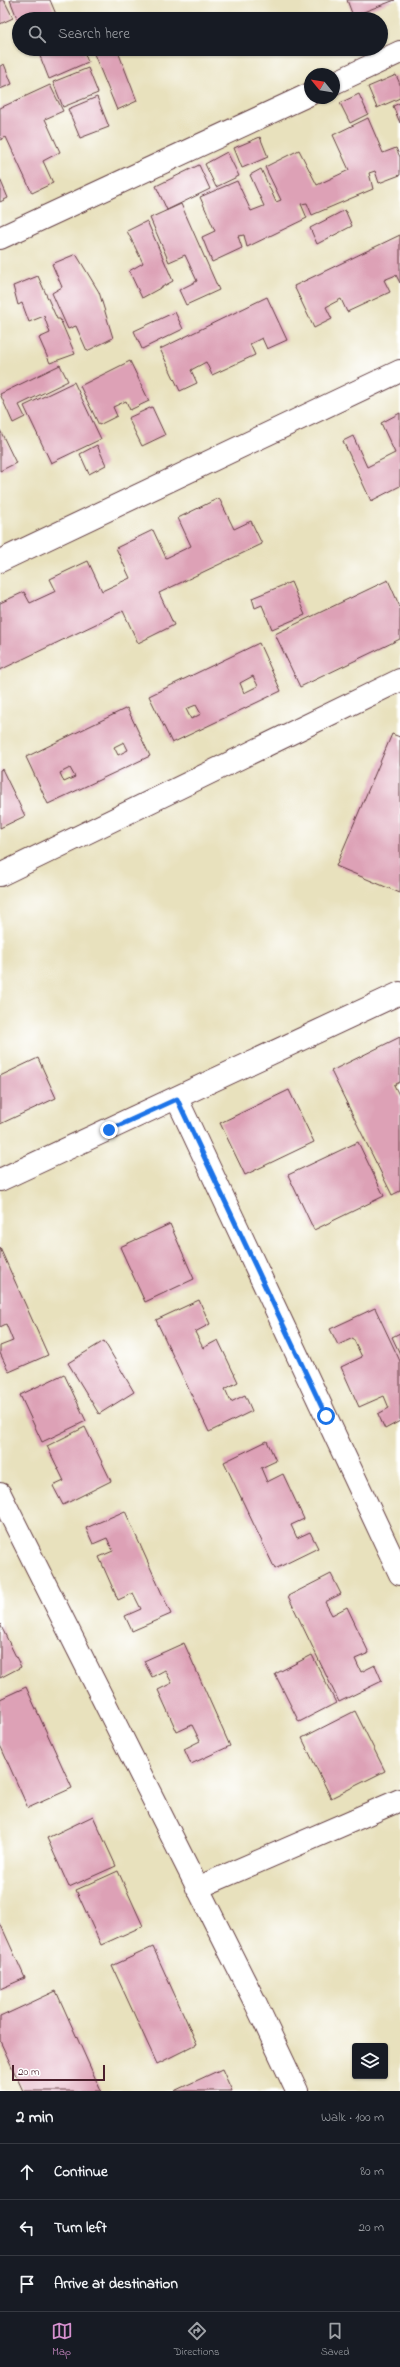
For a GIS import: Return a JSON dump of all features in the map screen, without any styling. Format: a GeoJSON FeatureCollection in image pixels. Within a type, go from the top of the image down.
{"type":"FeatureCollection","features":[{"type":"Feature","properties":{"kind":"street"},"geometry":{"type":"LineString","coordinates":[[340,80],[400,52]]}},
{"type":"Feature","properties":{"kind":"street"},"geometry":{"type":"LineString","coordinates":[[0,238],[304,97]]}},
{"type":"Feature","properties":{"kind":"street"},"geometry":{"type":"LineString","coordinates":[[0,561],[400,371]]}},
{"type":"Feature","properties":{"kind":"street"},"geometry":{"type":"LineString","coordinates":[[0,875],[400,680]]}},
{"type":"Feature","properties":{"kind":"street"},"geometry":{"type":"LineString","coordinates":[[0,1180],[177,1099],[400,993]]}},
{"type":"Feature","properties":{"kind":"street"},"geometry":{"type":"LineString","coordinates":[[177,1099],[400,1574]]}},
{"type":"Feature","properties":{"kind":"street"},"geometry":{"type":"LineString","coordinates":[[0,1494],[297,2091]]}},
{"type":"Feature","properties":{"kind":"street"},"geometry":{"type":"LineString","coordinates":[[197,1888],[400,1800]]}},
{"type":"Feature","properties":{"kind":"building"},"geometry":{"type":"Polygon","coordinates":[[[0,0],[4,0],[12,18],[0,24],[0,0]]]}},
{"type":"Feature","properties":{"kind":"building"},"geometry":{"type":"Polygon","coordinates":[[[10,0],[50,0],[55,12],[15,12],[10,0]]]}},
{"type":"Feature","properties":{"kind":"building"},"geometry":{"type":"Polygon","coordinates":[[[347,0],[395,0],[364,12],[352,12],[347,0]]]}},
{"type":"Feature","properties":{"kind":"building"},"geometry":{"type":"Polygon","coordinates":[[[40,56],[86,56],[88,62],[49,79],[40,56]]]}},
{"type":"Feature","properties":{"kind":"building"},"geometry":{"type":"Polygon","coordinates":[[[95,56],[120,56],[137,101],[117,110],[95,56]]]}},
{"type":"Feature","properties":{"kind":"building"},"geometry":{"type":"Polygon","coordinates":[[[4,64],[12,84],[0,89],[0,66],[4,64]]]}},
{"type":"Feature","properties":{"kind":"building"},"geometry":{"type":"Polygon","coordinates":[[[88,68],[98,93],[63,107],[53,82],[88,68]]]}},
{"type":"Feature","properties":{"kind":"building"},"geometry":{"type":"Polygon","coordinates":[[[396,75],[400,84],[400,98],[377,108],[368,87],[396,75]]]}},
{"type":"Feature","properties":{"kind":"building"},"geometry":{"type":"Polygon","coordinates":[[[50,85],[63,111],[45,119],[60,152],[43,161],[53,183],[32,193],[6,137],[0,140],[0,108],[50,85]]]}},
{"type":"Feature","properties":{"kind":"building"},"geometry":{"type":"Polygon","coordinates":[[[359,94],[368,114],[350,123],[340,103],[359,94]]]}},
{"type":"Feature","properties":{"kind":"building"},"geometry":{"type":"Polygon","coordinates":[[[97,97],[109,127],[80,138],[68,109],[97,97]]]}},
{"type":"Feature","properties":{"kind":"building"},"geometry":{"type":"Polygon","coordinates":[[[400,103],[400,123],[393,106],[400,103]]]}},
{"type":"Feature","properties":{"kind":"building"},"geometry":{"type":"Polygon","coordinates":[[[368,118],[383,153],[396,148],[400,157],[400,175],[379,183],[375,171],[369,173],[373,189],[312,215],[307,203],[301,204],[307,218],[247,247],[244,235],[238,236],[242,248],[212,262],[202,237],[215,231],[200,197],[237,181],[251,211],[264,206],[250,175],[261,169],[276,202],[281,200],[265,167],[299,150],[317,185],[349,170],[333,135],[368,118]]]}},
{"type":"Feature","properties":{"kind":"building"},"geometry":{"type":"Polygon","coordinates":[[[260,137],[268,157],[242,168],[234,148],[260,137]]]}},
{"type":"Feature","properties":{"kind":"building"},"geometry":{"type":"Polygon","coordinates":[[[227,152],[239,176],[216,187],[205,164],[227,152]]]}},
{"type":"Feature","properties":{"kind":"building"},"geometry":{"type":"Polygon","coordinates":[[[199,165],[210,189],[167,210],[156,186],[199,165]]]}},
{"type":"Feature","properties":{"kind":"building"},"geometry":{"type":"Polygon","coordinates":[[[0,179],[8,198],[0,202],[0,179]]]}},
{"type":"Feature","properties":{"kind":"building"},"geometry":{"type":"Polygon","coordinates":[[[181,204],[219,290],[186,305],[179,290],[197,281],[185,255],[169,262],[150,218],[181,204]]]}},
{"type":"Feature","properties":{"kind":"building"},"geometry":{"type":"Polygon","coordinates":[[[345,210],[352,226],[317,244],[310,228],[345,210]]]}},
{"type":"Feature","properties":{"kind":"building"},"geometry":{"type":"Polygon","coordinates":[[[147,221],[173,281],[142,298],[129,271],[143,263],[127,231],[147,221]]]}},
{"type":"Feature","properties":{"kind":"building"},"geometry":{"type":"Polygon","coordinates":[[[400,235],[400,283],[396,275],[384,280],[390,292],[347,312],[341,299],[326,307],[332,319],[314,328],[294,286],[400,235]]]}},
{"type":"Feature","properties":{"kind":"building"},"geometry":{"type":"Polygon","coordinates":[[[76,254],[99,292],[113,338],[87,351],[76,326],[68,329],[52,293],[62,287],[52,264],[76,254]]]}},
{"type":"Feature","properties":{"kind":"building"},"geometry":{"type":"Polygon","coordinates":[[[38,276],[57,319],[60,319],[75,354],[50,363],[39,338],[50,333],[44,316],[29,322],[22,303],[18,305],[13,286],[38,276]]]}},
{"type":"Feature","properties":{"kind":"building"},"geometry":{"type":"Polygon","coordinates":[[[267,297],[287,340],[267,349],[262,338],[250,344],[255,355],[212,375],[206,362],[191,370],[197,383],[180,391],[160,349],[267,297]]]}},
{"type":"Feature","properties":{"kind":"building"},"geometry":{"type":"Polygon","coordinates":[[[175,312],[183,329],[142,349],[134,331],[175,312]]]}},
{"type":"Feature","properties":{"kind":"building"},"geometry":{"type":"Polygon","coordinates":[[[130,361],[149,401],[130,410],[126,401],[113,407],[117,416],[99,425],[80,386],[130,361]]]}},
{"type":"Feature","properties":{"kind":"building"},"geometry":{"type":"Polygon","coordinates":[[[60,365],[68,381],[19,405],[25,417],[13,423],[0,394],[60,365]]]}},
{"type":"Feature","properties":{"kind":"building"},"geometry":{"type":"Polygon","coordinates":[[[74,382],[101,439],[51,463],[24,406],[74,382]]]}},
{"type":"Feature","properties":{"kind":"building"},"geometry":{"type":"Polygon","coordinates":[[[152,407],[165,435],[142,446],[128,418],[152,407]]]}},
{"type":"Feature","properties":{"kind":"building"},"geometry":{"type":"Polygon","coordinates":[[[400,413],[400,486],[371,501],[343,441],[353,436],[367,467],[395,453],[381,423],[400,413]]]}},
{"type":"Feature","properties":{"kind":"building"},"geometry":{"type":"Polygon","coordinates":[[[0,430],[16,463],[0,471],[0,430]]]}},
{"type":"Feature","properties":{"kind":"building"},"geometry":{"type":"Polygon","coordinates":[[[97,445],[106,465],[89,474],[80,454],[97,445]]]}},
{"type":"Feature","properties":{"kind":"building"},"geometry":{"type":"Polygon","coordinates":[[[219,498],[234,529],[251,521],[262,544],[159,593],[174,625],[138,643],[123,611],[0,670],[0,603],[24,592],[30,603],[56,591],[50,579],[88,561],[102,591],[130,578],[116,548],[153,530],[166,558],[191,546],[178,518],[219,498]]]}},
{"type":"Feature","properties":{"kind":"building"},"geometry":{"type":"Polygon","coordinates":[[[388,580],[400,607],[400,639],[300,687],[275,634],[388,580]]]}},
{"type":"Feature","properties":{"kind":"building"},"geometry":{"type":"Polygon","coordinates":[[[291,582],[305,615],[272,629],[262,605],[255,608],[252,598],[291,582]]]}},
{"type":"Feature","properties":{"kind":"building"},"geometry":{"type":"Polygon","coordinates":[[[259,643],[281,691],[172,743],[149,696],[259,643]],[[253,676],[240,683],[244,693],[258,686],[253,676]],[[196,705],[186,709],[191,719],[201,714],[196,705]]]}},
{"type":"Feature","properties":{"kind":"building"},"geometry":{"type":"Polygon","coordinates":[[[127,708],[150,756],[48,804],[26,757],[127,708]],[[124,742],[114,747],[118,755],[128,750],[124,742]],[[70,768],[60,773],[64,782],[75,777],[70,768]]]}},
{"type":"Feature","properties":{"kind":"building"},"geometry":{"type":"Polygon","coordinates":[[[392,734],[400,737],[400,893],[336,866],[392,734]]]}},
{"type":"Feature","properties":{"kind":"building"},"geometry":{"type":"Polygon","coordinates":[[[2,769],[25,816],[0,828],[0,770],[2,769]]]}},
{"type":"Feature","properties":{"kind":"building"},"geometry":{"type":"Polygon","coordinates":[[[400,1037],[400,1082],[394,1085],[400,1097],[400,1191],[392,1195],[331,1071],[400,1037]]]}},
{"type":"Feature","properties":{"kind":"building"},"geometry":{"type":"Polygon","coordinates":[[[38,1058],[56,1098],[0,1124],[0,1076],[38,1058]]]}},
{"type":"Feature","properties":{"kind":"building"},"geometry":{"type":"Polygon","coordinates":[[[289,1090],[314,1142],[245,1175],[220,1123],[289,1090]]]}},
{"type":"Feature","properties":{"kind":"building"},"geometry":{"type":"Polygon","coordinates":[[[358,1142],[384,1196],[314,1230],[288,1175],[358,1142]]]}},
{"type":"Feature","properties":{"kind":"building"},"geometry":{"type":"Polygon","coordinates":[[[170,1224],[194,1279],[145,1302],[120,1247],[170,1224]]]}},
{"type":"Feature","properties":{"kind":"building"},"geometry":{"type":"Polygon","coordinates":[[[0,1248],[48,1355],[9,1372],[0,1353],[0,1346],[13,1341],[6,1324],[0,1327],[0,1248]]]}},
{"type":"Feature","properties":{"kind":"building"},"geometry":{"type":"Polygon","coordinates":[[[199,1300],[210,1324],[195,1332],[203,1348],[218,1340],[238,1382],[225,1389],[231,1402],[245,1395],[252,1411],[209,1432],[156,1320],[199,1300]]]}},
{"type":"Feature","properties":{"kind":"building"},"geometry":{"type":"Polygon","coordinates":[[[375,1308],[400,1361],[400,1421],[385,1429],[378,1414],[389,1408],[384,1396],[359,1407],[341,1367],[362,1357],[353,1338],[338,1345],[330,1329],[375,1308]]]}},
{"type":"Feature","properties":{"kind":"building"},"geometry":{"type":"Polygon","coordinates":[[[400,1333],[400,1354],[392,1337],[400,1333]]]}},
{"type":"Feature","properties":{"kind":"building"},"geometry":{"type":"Polygon","coordinates":[[[104,1341],[134,1392],[99,1414],[68,1363],[104,1341]]]}},
{"type":"Feature","properties":{"kind":"building"},"geometry":{"type":"Polygon","coordinates":[[[64,1374],[86,1421],[42,1442],[20,1395],[64,1374]]]}},
{"type":"Feature","properties":{"kind":"building"},"geometry":{"type":"Polygon","coordinates":[[[85,1427],[111,1481],[63,1505],[53,1486],[64,1481],[47,1446],[85,1427]]]}},
{"type":"Feature","properties":{"kind":"building"},"geometry":{"type":"Polygon","coordinates":[[[267,1441],[276,1461],[261,1468],[267,1482],[283,1474],[304,1519],[291,1525],[297,1538],[310,1532],[318,1548],[275,1569],[224,1462],[267,1441]]]}},
{"type":"Feature","properties":{"kind":"building"},"geometry":{"type":"Polygon","coordinates":[[[125,1511],[171,1614],[132,1631],[125,1616],[141,1609],[133,1593],[118,1600],[99,1557],[113,1551],[107,1538],[93,1544],[86,1528],[125,1511]]]}},
{"type":"Feature","properties":{"kind":"building"},"geometry":{"type":"Polygon","coordinates":[[[331,1574],[341,1594],[325,1602],[332,1615],[347,1607],[369,1653],[355,1659],[361,1672],[375,1665],[382,1681],[339,1702],[288,1596],[331,1574]]]}},
{"type":"Feature","properties":{"kind":"building"},"geometry":{"type":"Polygon","coordinates":[[[0,1624],[21,1667],[0,1678],[0,1624]]]}},
{"type":"Feature","properties":{"kind":"building"},"geometry":{"type":"Polygon","coordinates":[[[184,1643],[230,1746],[191,1764],[184,1749],[200,1741],[192,1725],[177,1732],[158,1690],[172,1683],[165,1670],[152,1677],[144,1661],[184,1643]]]}},
{"type":"Feature","properties":{"kind":"building"},"geometry":{"type":"Polygon","coordinates":[[[312,1655],[336,1703],[299,1722],[275,1674],[312,1655]]]}},
{"type":"Feature","properties":{"kind":"building"},"geometry":{"type":"Polygon","coordinates":[[[26,1687],[72,1788],[28,1808],[0,1745],[0,1699],[26,1687]]]}},
{"type":"Feature","properties":{"kind":"building"},"geometry":{"type":"Polygon","coordinates":[[[355,1711],[385,1771],[331,1798],[302,1738],[355,1711]]]}},
{"type":"Feature","properties":{"kind":"building"},"geometry":{"type":"Polygon","coordinates":[[[93,1816],[116,1866],[69,1887],[47,1838],[93,1816]]]}},
{"type":"Feature","properties":{"kind":"building"},"geometry":{"type":"Polygon","coordinates":[[[118,1871],[143,1926],[101,1945],[76,1890],[118,1871]]]}},
{"type":"Feature","properties":{"kind":"building"},"geometry":{"type":"Polygon","coordinates":[[[0,1923],[25,1978],[0,1989],[0,1923]]]}},
{"type":"Feature","properties":{"kind":"building"},"geometry":{"type":"Polygon","coordinates":[[[153,1947],[197,2044],[157,2064],[112,1966],[153,1947]]]}},
{"type":"Feature","properties":{"kind":"building"},"geometry":{"type":"Polygon","coordinates":[[[56,1991],[101,2091],[23,2091],[0,2041],[0,2017],[56,1991]]]}},
{"type":"Feature","properties":{"kind":"building"},"geometry":{"type":"Polygon","coordinates":[[[222,2069],[232,2091],[174,2091],[222,2069]]]}},
{"type":"Feature","properties":{"kind":"route"},"geometry":{"type":"LineString","coordinates":[[109,1130],[177,1099],[326,1416]]}}]}
